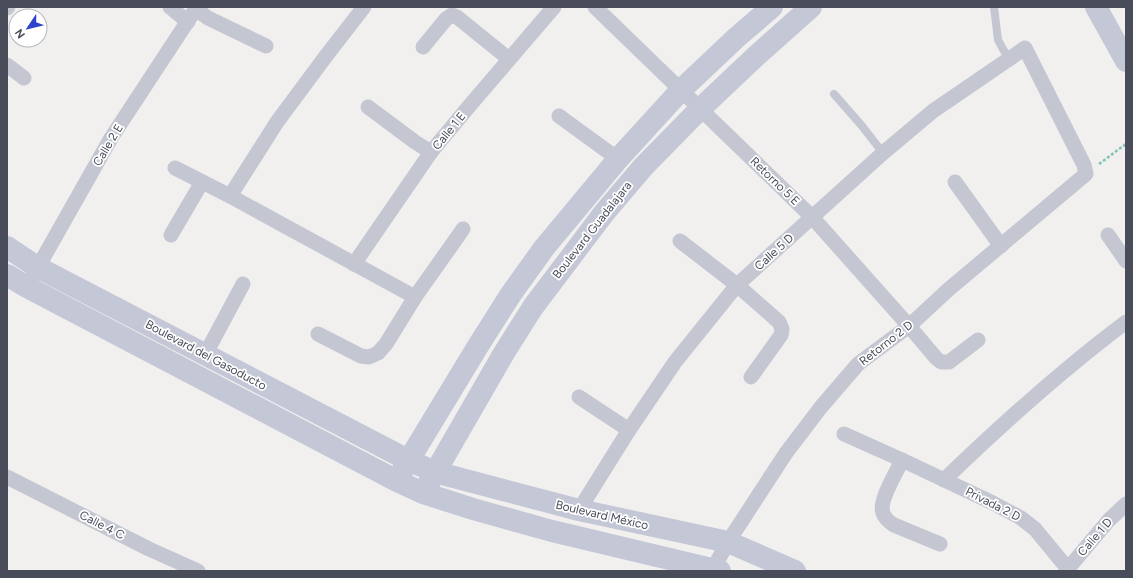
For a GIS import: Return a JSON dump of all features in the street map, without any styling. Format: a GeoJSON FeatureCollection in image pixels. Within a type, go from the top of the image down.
{"type":"FeatureCollection","features":[{"type":"Feature","properties":{"kind":"street"},"geometry":{"type":"LineString","coordinates":[[170,7],[188,22]]}},
{"type":"Feature","properties":{"kind":"street"},"geometry":{"type":"LineString","coordinates":[[230,196],[277,122],[364,7]]}},
{"type":"Feature","properties":{"kind":"street","name":"Calle 1 E"},"geometry":{"type":"LineString","coordinates":[[354,264],[431,152],[554,7]]}},
{"type":"Feature","properties":{"kind":"street","name":"Retorno 5 E"},"geometry":{"type":"LineString","coordinates":[[595,7],[812,217],[936,358],[945,363],[955,359],[978,340]]}},
{"type":"Feature","properties":{"kind":"street","name":"Boulevard Guadalajara"},"geometry":{"type":"LineString","coordinates":[[397,481],[408,460],[478,346],[544,248],[618,159],[681,90],[736,38],[772,7]]}},
{"type":"Feature","properties":{"kind":"street","name":"Boulevard Guadalajara"},"geometry":{"type":"LineString","coordinates":[[423,493],[504,353],[533,307],[604,213],[639,172],[700,109],[811,7]]}},
{"type":"Feature","properties":{"kind":"street"},"geometry":{"type":"LineString","coordinates":[[1096,7],[1126,61]]}},
{"type":"Feature","properties":{"kind":"street"},"geometry":{"type":"LineString","coordinates":[[197,8],[208,18],[266,46]]}},
{"type":"Feature","properties":{"kind":"street","name":"Calle 2 E"},"geometry":{"type":"LineString","coordinates":[[27,287],[111,138],[197,8]]}},
{"type":"Feature","properties":{"kind":"street"},"geometry":{"type":"LineString","coordinates":[[423,47],[446,19],[452,15],[457,16],[509,59]]}},
{"type":"Feature","properties":{"kind":"street","name":"Calle 5 D"},"geometry":{"type":"LineString","coordinates":[[579,510],[629,430],[675,362],[737,285],[883,153],[933,111],[1008,58],[1025,48],[1084,165],[1086,174]]}},
{"type":"Feature","properties":{"kind":"street"},"geometry":{"type":"LineString","coordinates":[[7,65],[24,78]]}},
{"type":"Feature","properties":{"kind":"street"},"geometry":{"type":"LineString","coordinates":[[368,107],[431,152]]}},
{"type":"Feature","properties":{"kind":"street"},"geometry":{"type":"LineString","coordinates":[[559,116],[618,159]]}},
{"type":"Feature","properties":{"kind":"street"},"geometry":{"type":"LineString","coordinates":[[175,168],[230,196],[415,297]]}},
{"type":"Feature","properties":{"kind":"street","name":"Retorno 2 D"},"geometry":{"type":"LineString","coordinates":[[717,570],[728,542],[786,453],[858,364],[909,326],[949,289],[1086,174]]}},
{"type":"Feature","properties":{"kind":"street"},"geometry":{"type":"LineString","coordinates":[[171,235],[202,182]]}},
{"type":"Feature","properties":{"kind":"street"},"geometry":{"type":"LineString","coordinates":[[955,182],[1001,246]]}},
{"type":"Feature","properties":{"kind":"street"},"geometry":{"type":"LineString","coordinates":[[318,334],[361,356],[369,357],[378,353],[386,344],[415,297],[463,229]]}},
{"type":"Feature","properties":{"kind":"street"},"geometry":{"type":"LineString","coordinates":[[1108,235],[1126,261]]}},
{"type":"Feature","properties":{"kind":"street"},"geometry":{"type":"LineString","coordinates":[[680,241],[737,285],[773,315],[779,322],[782,329],[778,342],[751,377]]}},
{"type":"Feature","properties":{"kind":"street","name":"Boulevard del Gasoducto"},"geometry":{"type":"LineString","coordinates":[[7,247],[38,267],[408,460]]}},
{"type":"Feature","properties":{"kind":"street","name":"Boulevard del Gasoducto"},"geometry":{"type":"LineString","coordinates":[[7,275],[27,287],[397,481]]}},
{"type":"Feature","properties":{"kind":"street"},"geometry":{"type":"LineString","coordinates":[[205,355],[243,284]]}},
{"type":"Feature","properties":{"kind":"street"},"geometry":{"type":"LineString","coordinates":[[944,480],[1038,392],[1083,354],[1126,322]]}},
{"type":"Feature","properties":{"kind":"street"},"geometry":{"type":"LineString","coordinates":[[579,397],[629,430]]}},
{"type":"Feature","properties":{"kind":"street","name":"Privada 2 D"},"geometry":{"type":"LineString","coordinates":[[844,434],[993,503],[1021,518],[1035,529],[1067,570]]}},
{"type":"Feature","properties":{"kind":"street","name":"Boulevard México"},"geometry":{"type":"LineString","coordinates":[[408,460],[435,472],[579,510],[728,542],[795,571]]}},
{"type":"Feature","properties":{"kind":"street"},"geometry":{"type":"LineString","coordinates":[[902,460],[883,501],[883,514],[887,520],[894,524],[940,544]]}},
{"type":"Feature","properties":{"kind":"street","name":"Calle 4 C"},"geometry":{"type":"LineString","coordinates":[[7,477],[149,549],[198,571]]}},
{"type":"Feature","properties":{"kind":"street"},"geometry":{"type":"LineString","coordinates":[[397,481],[423,493],[473,509],[552,531],[717,570]]}},
{"type":"Feature","properties":{"kind":"street","name":"Calle 1 D"},"geometry":{"type":"LineString","coordinates":[[1067,570],[1109,520],[1126,504]]}},
{"type":"Feature","properties":{"kind":"lane"},"geometry":{"type":"LineString","coordinates":[[994,7],[998,40],[1008,58]]}},
{"type":"Feature","properties":{"kind":"lane"},"geometry":{"type":"LineString","coordinates":[[834,94],[883,153]]}},
{"type":"Feature","properties":{"kind":"path"},"geometry":{"type":"LineString","coordinates":[[1086,174],[1126,144]]}}]}
